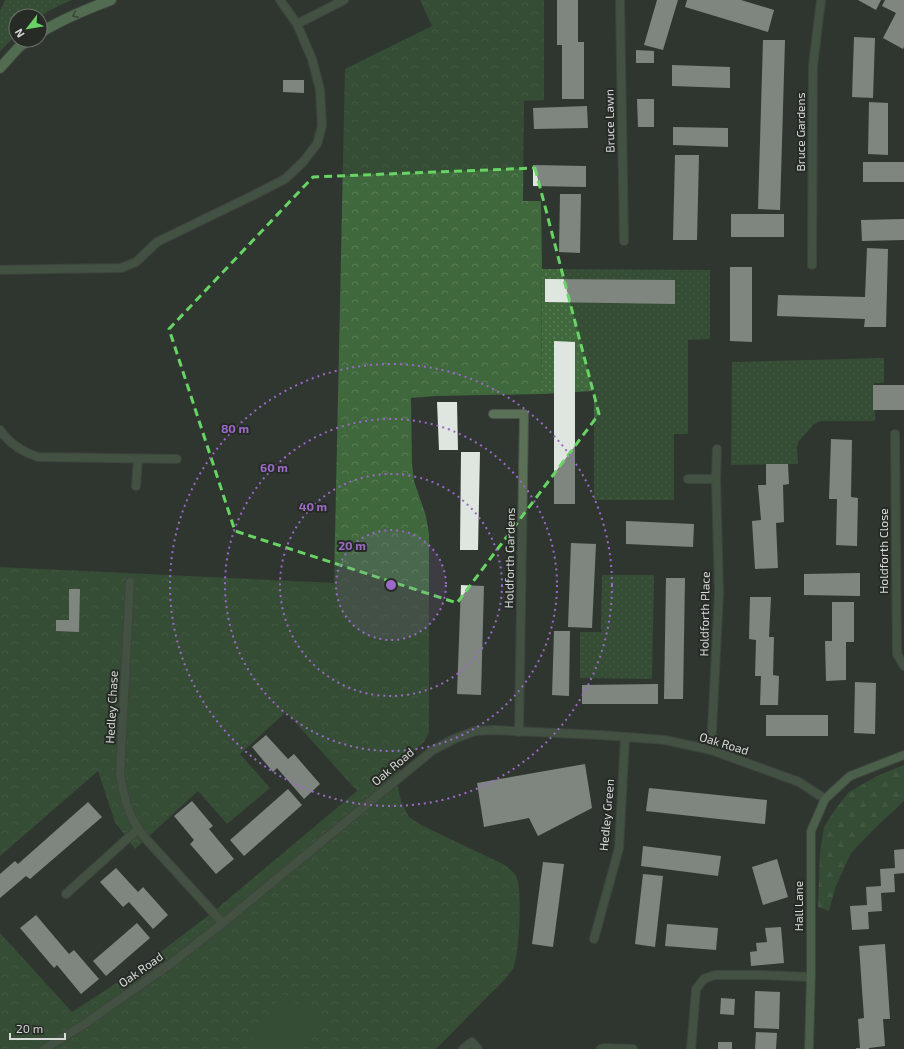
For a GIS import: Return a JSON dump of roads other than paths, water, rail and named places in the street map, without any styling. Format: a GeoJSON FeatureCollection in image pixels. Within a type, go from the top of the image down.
{"type":"FeatureCollection","features":[{"type":"Feature","properties":{"kind":"main road"},"geometry":{"type":"LineString","coordinates":[[48,28],[93,7],[112,0]]}},
{"type":"Feature","properties":{"kind":"main road"},"geometry":{"type":"LineString","coordinates":[[0,68],[18,48]]}},
{"type":"Feature","properties":{"kind":"street"},"geometry":{"type":"LineString","coordinates":[[0,270],[121,268],[136,262],[157,242],[285,179],[303,162],[317,144],[322,126],[320,90],[312,59],[297,24],[280,0]]}},
{"type":"Feature","properties":{"kind":"street"},"geometry":{"type":"LineString","coordinates":[[297,24],[344,0]]}},
{"type":"Feature","properties":{"kind":"street","name":"Bruce Lawn"},"geometry":{"type":"LineString","coordinates":[[620,0],[624,241]]}},
{"type":"Feature","properties":{"kind":"street","name":"Bruce Gardens"},"geometry":{"type":"LineString","coordinates":[[812,264],[813,66],[821,0]]}},
{"type":"Feature","properties":{"kind":"street","name":"Holdforth Gardens"},"geometry":{"type":"LineString","coordinates":[[493,414],[524,414],[519,732]]}},
{"type":"Feature","properties":{"kind":"street"},"geometry":{"type":"LineString","coordinates":[[0,430],[15,445],[38,457],[177,459]]}},
{"type":"Feature","properties":{"kind":"street","name":"Holdforth Close"},"geometry":{"type":"LineString","coordinates":[[895,434],[897,654],[904,666]]}},
{"type":"Feature","properties":{"kind":"street","name":"Holdforth Place"},"geometry":{"type":"LineString","coordinates":[[712,750],[718,593],[716,479],[717,449]]}},
{"type":"Feature","properties":{"kind":"street"},"geometry":{"type":"LineString","coordinates":[[136,486],[138,459]]}},
{"type":"Feature","properties":{"kind":"street"},"geometry":{"type":"LineString","coordinates":[[688,479],[716,479]]}},
{"type":"Feature","properties":{"kind":"street","name":"Hedley Chase"},"geometry":{"type":"LineString","coordinates":[[130,582],[120,772],[128,812],[138,830],[223,923]]}},
{"type":"Feature","properties":{"kind":"street","name":"Oak Road"},"geometry":{"type":"LineString","coordinates":[[44,1049],[83,1025],[169,965],[223,923],[433,750],[454,739],[475,731],[494,730],[600,735],[665,740],[712,750],[799,782],[825,798]]}},
{"type":"Feature","properties":{"kind":"street","name":"Hedley Green"},"geometry":{"type":"LineString","coordinates":[[594,939],[619,848],[625,738]]}},
{"type":"Feature","properties":{"kind":"street","name":"Hall Lane"},"geometry":{"type":"LineString","coordinates":[[810,1049],[811,831],[825,798],[850,776],[904,755]]}},
{"type":"Feature","properties":{"kind":"street"},"geometry":{"type":"LineString","coordinates":[[66,894],[138,830]]}},
{"type":"Feature","properties":{"kind":"street"},"geometry":{"type":"LineString","coordinates":[[691,1049],[696,989],[704,979],[715,975],[810,977]]}},
{"type":"Feature","properties":{"kind":"street"},"geometry":{"type":"LineString","coordinates":[[463,1049],[472,1042],[478,1049]]}},
{"type":"Feature","properties":{"kind":"street"},"geometry":{"type":"LineString","coordinates":[[601,1049],[633,1049]]}}]}
